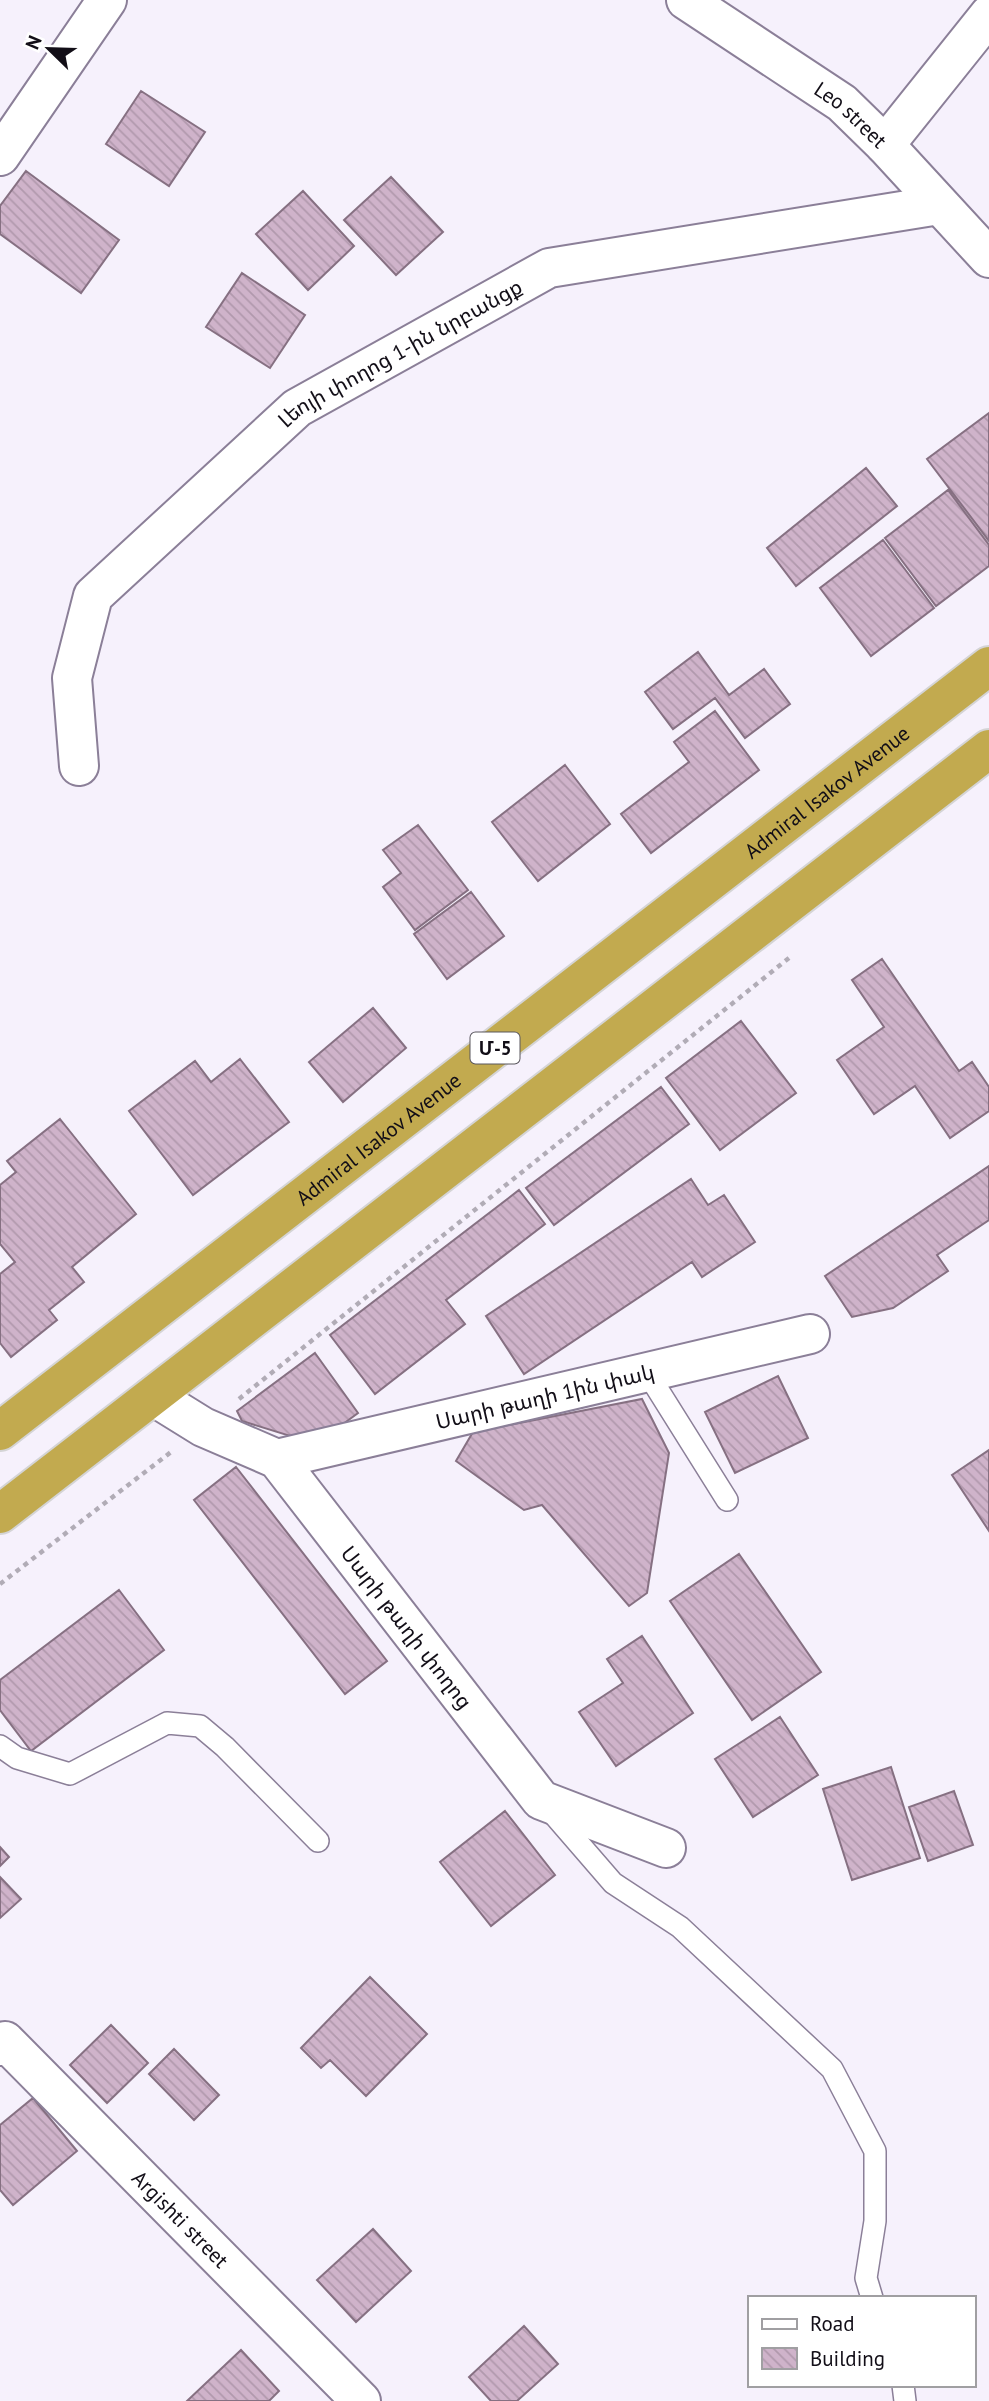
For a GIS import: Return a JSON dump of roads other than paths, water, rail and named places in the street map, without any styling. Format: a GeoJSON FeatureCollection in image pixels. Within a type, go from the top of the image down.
{"type":"FeatureCollection","features":[{"type":"Feature","properties":{"kind":"highway","name":"Admiral Isakov Avenue"},"geometry":{"type":"LineString","coordinates":[[0,1431],[989,666]]}},
{"type":"Feature","properties":{"kind":"highway"},"geometry":{"type":"LineString","coordinates":[[0,1514],[989,750]]}},
{"type":"Feature","properties":{"kind":"street"},"geometry":{"type":"LineString","coordinates":[[0,156],[107,0]]}},
{"type":"Feature","properties":{"kind":"street","name":"Leo street"},"geometry":{"type":"LineString","coordinates":[[687,0],[842,103],[885,145],[989,258]]}},
{"type":"Feature","properties":{"kind":"street"},"geometry":{"type":"LineString","coordinates":[[885,145],[989,15]]}},
{"type":"Feature","properties":{"kind":"street","name":"Լեոյի փողոց 1-ին նրբանցք"},"geometry":{"type":"LineString","coordinates":[[79,766],[72,678],[93,596],[297,408],[549,268],[939,205]]}},
{"type":"Feature","properties":{"kind":"street","name":"Սարի թաղի 1ին փակ"},"geometry":{"type":"LineString","coordinates":[[277,1459],[810,1334]]}},
{"type":"Feature","properties":{"kind":"street","name":"Սարի թաղի փողոց"},"geometry":{"type":"LineString","coordinates":[[153,1396],[203,1427],[277,1459],[541,1800]]}},
{"type":"Feature","properties":{"kind":"street"},"geometry":{"type":"LineString","coordinates":[[541,1800],[666,1849]]}},
{"type":"Feature","properties":{"kind":"street","name":"Argishti street"},"geometry":{"type":"LineString","coordinates":[[0,2046],[5,2041],[361,2401]]}},
{"type":"Feature","properties":{"kind":"lane"},"geometry":{"type":"LineString","coordinates":[[648,1374],[727,1500]]}},
{"type":"Feature","properties":{"kind":"lane"},"geometry":{"type":"LineString","coordinates":[[0,1746],[17,1758],[70,1774],[167,1723],[200,1727],[225,1747],[318,1841]]}},
{"type":"Feature","properties":{"kind":"lane"},"geometry":{"type":"LineString","coordinates":[[541,1800],[613,1883],[680,1927],[832,2069],[875,2151],[875,2221],[866,2278],[872,2296]]}}]}
